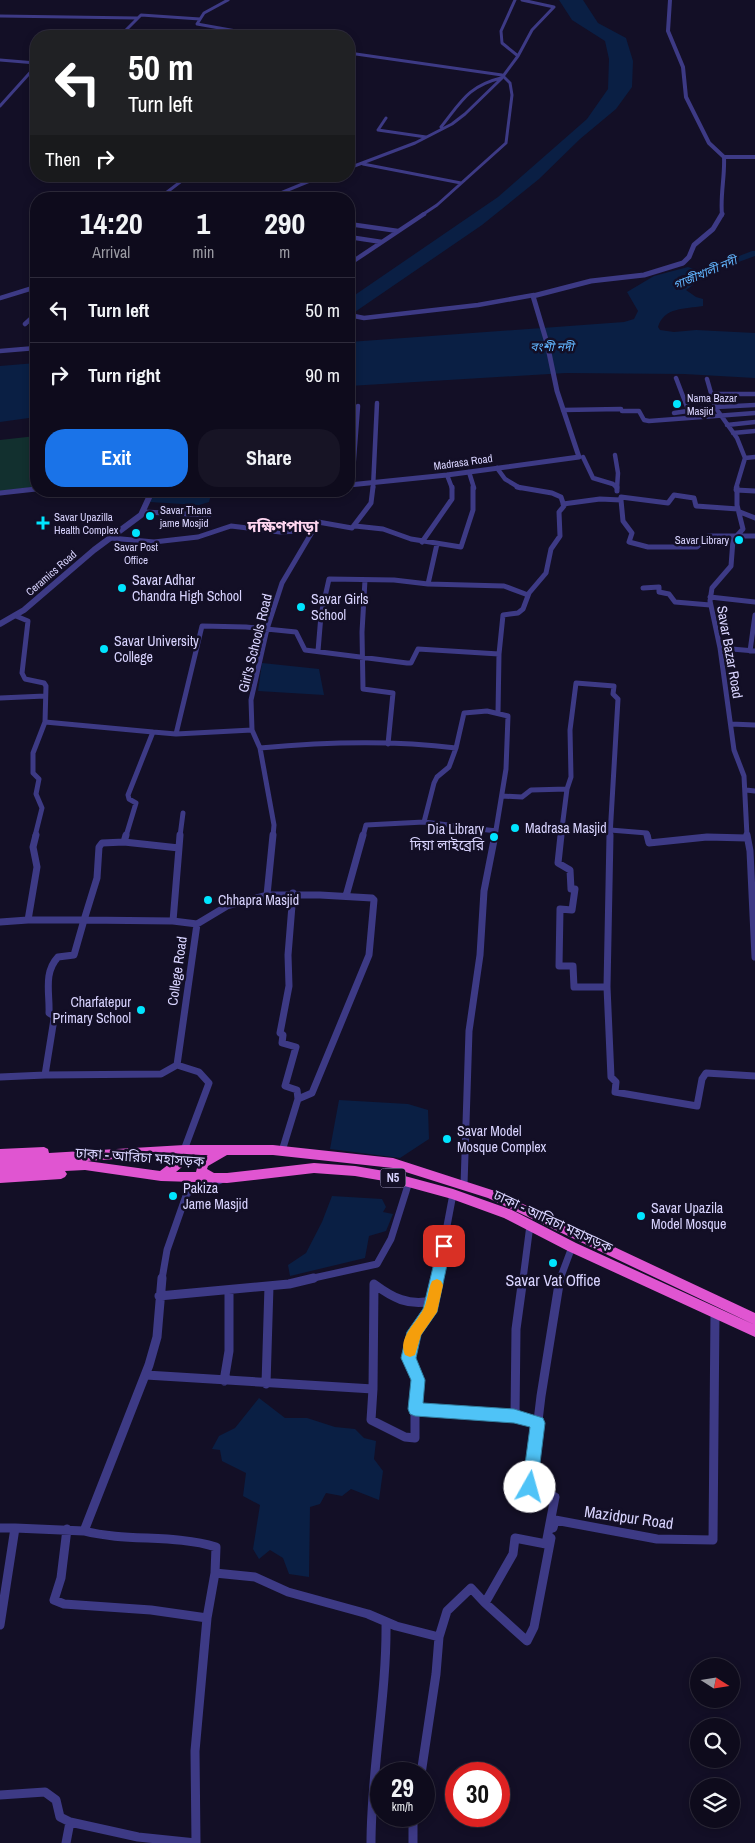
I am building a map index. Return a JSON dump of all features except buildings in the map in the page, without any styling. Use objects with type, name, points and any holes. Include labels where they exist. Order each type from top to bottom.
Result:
[{"type":"highway","points":[[0,1154],[144,1147],[178,1152],[180,1156],[178,1164],[171,1172],[161,1176]]},
{"type":"highway","name":"ঢাকা - আরিচা মহাসড়ক","points":[[0,1161],[173,1150],[230,1150],[282,1151],[393,1163],[491,1194],[755,1319]]},
{"type":"highway","points":[[222,1178],[201,1171],[202,1163],[212,1156],[230,1150]]},
{"type":"highway","name":"ঢাকা - আরিচা মহাসড়ক","points":[[0,1170],[85,1165],[161,1176],[222,1178],[314,1168],[355,1171],[409,1182],[453,1194],[508,1214],[572,1247],[755,1332]]},
{"type":"highway","points":[[0,1178],[127,1171]]},
{"type":"street","points":[[228,0],[204,13],[197,24],[230,30]]},
{"type":"street","points":[[515,0],[501,31],[502,43],[518,56]]},
{"type":"street","points":[[356,165],[426,137],[453,123],[502,76],[518,56],[532,30],[554,7],[522,0]]},
{"type":"street","points":[[355,316],[364,318],[534,297],[591,280],[644,275],[683,263],[689,257],[694,245],[713,229],[724,211],[720,197],[725,178],[724,157],[709,143],[686,97],[683,67],[668,31],[670,0]]},
{"type":"street","points":[[126,30],[137,18],[143,15],[200,19]]},
{"type":"street","points":[[0,16],[137,18]]},
{"type":"street","points":[[355,54],[502,76],[511,84],[512,94],[509,135],[506,143],[437,205],[355,260]]},
{"type":"street","points":[[0,60],[30,62]]},
{"type":"street","points":[[0,106],[30,73]]},
{"type":"street","points":[[438,130],[473,88],[502,76]]},
{"type":"street","points":[[386,118],[378,130],[426,137]]},
{"type":"street","points":[[724,157],[755,156]]},
{"type":"street","points":[[362,164],[461,183]]},
{"type":"street","points":[[167,192],[180,182]]},
{"type":"street","points":[[285,192],[309,182]]},
{"type":"street","points":[[355,225],[398,231]]},
{"type":"street","points":[[355,238],[382,242]]},
{"type":"street","points":[[0,298],[30,289]]},
{"type":"street","points":[[534,297],[547,343],[557,390],[581,457],[593,478],[613,484],[616,488],[621,499],[623,521],[632,533],[629,542],[641,546],[697,547],[708,536],[755,536]]},
{"type":"street","points":[[25,324],[30,319]]},
{"type":"street","points":[[0,351],[30,348]]},
{"type":"street","points":[[676,378],[689,412]]},
{"type":"street","points":[[707,379],[715,407],[733,433],[745,458],[755,457]]},
{"type":"street","points":[[712,394],[755,394]]},
{"type":"street","points":[[563,410],[639,411],[644,420],[649,421],[755,413],[753,405],[746,394]]},
{"type":"street","points":[[355,526],[371,503],[374,483],[377,403]]},
{"type":"street","points":[[674,413],[715,407],[753,405]]},
{"type":"street","points":[[355,440],[358,406]]},
{"type":"street","points":[[727,425],[755,422]]},
{"type":"street","points":[[733,433],[755,431]]},
{"type":"street","points":[[615,455],[618,473],[616,488]]},
{"type":"street","name":"Madrasa Road","points":[[355,485],[447,475],[581,457]]},
{"type":"street","name":"Savar Bazar Road","points":[[745,458],[736,490],[743,529],[739,536],[733,540],[733,562],[716,582],[710,597],[710,605],[720,648],[734,750],[744,776],[746,790],[747,838],[752,851],[755,957]]},
{"type":"street","points":[[498,468],[507,480],[520,490],[554,493],[561,497],[563,504],[562,511],[559,512],[560,536],[551,549],[546,573],[528,595],[523,609],[518,613],[502,615],[498,654],[498,713]]},
{"type":"street","points":[[111,538],[154,542],[198,537],[232,526],[280,532],[299,531],[318,522],[347,528],[355,526],[383,529],[422,542],[460,547],[475,512],[474,489],[469,472]]},
{"type":"street","points":[[422,542],[452,498],[452,488],[447,475]]},
{"type":"street","points":[[0,493],[30,490]]},
{"type":"street","points":[[736,490],[755,491]]},
{"type":"street","points":[[563,504],[600,499],[668,503],[674,495],[694,498],[696,506],[739,511],[755,518]]},
{"type":"street","points":[[150,497],[144,512],[209,514]]},
{"type":"street","name":"Ceramics Road","points":[[0,624],[16,616],[94,550],[144,512]]},
{"type":"street","name":"Girl's Schools Road","points":[[267,895],[274,825],[260,748],[252,730],[251,700],[267,629],[282,583],[318,522]]},
{"type":"street","points":[[428,584],[438,544]]},
{"type":"street","points":[[318,651],[321,614],[329,578],[504,586],[528,595]]},
{"type":"street","points":[[365,580],[361,657],[363,690],[393,693],[388,744]]},
{"type":"street","points":[[643,588],[660,588],[659,592],[669,594],[675,602],[710,605]]},
{"type":"street","points":[[710,597],[755,602]]},
{"type":"street","points":[[720,648],[752,651],[755,611]]},
{"type":"street","points":[[16,616],[28,621],[29,624],[22,673],[25,679],[44,683],[46,686],[45,722],[32,753],[34,773],[39,779],[36,794],[42,808],[32,847],[37,867],[28,920]]},
{"type":"street","points":[[176,734],[202,626],[296,632],[303,648],[409,664],[418,649],[498,654]]},
{"type":"street","points":[[608,987],[574,987],[574,966],[559,966],[560,909],[572,910],[575,889],[571,889],[570,870],[558,863],[567,790],[571,777],[570,730],[576,683],[614,686],[613,694],[618,699],[610,830],[608,987],[611,1077],[616,1082],[616,1092],[696,1106],[702,1079],[706,1073],[755,1076]]},
{"type":"street","points":[[0,698],[45,696]]},
{"type":"street","points":[[424,822],[437,776],[449,767],[456,748],[464,713],[498,713],[508,716],[502,796],[484,891],[480,955],[469,1031],[464,1185]]},
{"type":"street","points":[[45,722],[176,734],[252,730]]},
{"type":"street","points":[[731,724],[755,725]]},
{"type":"street","points":[[124,842],[136,803],[129,799],[128,795],[153,732]]},
{"type":"street","points":[[260,748],[423,744],[456,748]]},
{"type":"street","points":[[502,796],[522,797],[531,790],[567,790]]},
{"type":"street","points":[[746,790],[755,791]]},
{"type":"street","name":"College Road","points":[[177,1065],[197,924],[173,921],[182,813]]},
{"type":"street","points":[[346,896],[366,825],[424,822],[496,831]]},
{"type":"street","points":[[610,830],[647,833],[649,843],[707,837],[747,838]]},
{"type":"street","points":[[46,1075],[54,1016],[48,1013],[50,1003],[46,994],[53,962],[58,957],[74,955],[97,878],[102,843],[124,842],[180,848]]},
{"type":"street","points":[[282,1151],[298,1099],[297,1090],[285,1086],[296,1047],[282,1043],[283,1035],[280,1033],[288,986],[288,955],[293,893]]},
{"type":"street","points":[[197,924],[227,906],[267,895],[293,893],[372,898],[374,900],[369,955],[312,1093],[298,1099]]},
{"type":"street","points":[[0,922],[28,920],[173,921]]},
{"type":"street","points":[[0,1077],[161,1074],[177,1065],[199,1072],[209,1083],[173,1150]]},
{"type":"street","points":[[84,1531],[146,1375],[157,1337],[159,1296],[167,1250],[187,1193],[222,1178]]},
{"type":"street","points":[[159,1296],[289,1284],[377,1264],[391,1239],[409,1182]]},
{"type":"street","points":[[432,1301],[417,1305],[398,1301],[374,1284],[371,1420],[385,1428],[415,1438],[418,1380],[409,1358],[414,1332],[430,1312],[448,1232],[453,1194]]},
{"type":"street","points":[[514,1416],[515,1338],[530,1225]]},
{"type":"street","points":[[423,1762],[436,1674],[439,1637],[447,1611],[472,1588],[485,1603],[513,1554],[515,1538],[546,1544],[554,1497],[530,1487],[557,1291],[565,1261],[572,1247]]},
{"type":"street","points":[[266,1384],[269,1286]]},
{"type":"street","points":[[224,1381],[229,1350],[229,1290]]},
{"type":"street","name":"Mazidpur Road","points":[[485,1603],[527,1641],[534,1627],[555,1520],[657,1539],[713,1540],[715,1312]]},
{"type":"street","points":[[146,1375],[266,1384],[373,1389]]},
{"type":"street","points":[[415,1409],[514,1416],[538,1423]]},
{"type":"street","points":[[0,1528],[84,1531],[104,1536],[200,1542],[216,1547],[215,1574],[208,1618],[195,1751],[196,1843],[138,1837],[70,1822],[60,1817],[56,1800],[45,1792],[0,1795]]},
{"type":"street","points":[[0,1625],[15,1528]]},
{"type":"street","points":[[67,1530],[61,1578],[54,1600],[64,1606],[90,1605],[180,1613],[208,1618]]},
{"type":"street","points":[[215,1574],[254,1578],[269,1582],[288,1592],[368,1614],[386,1622],[439,1637]]},
{"type":"street","points":[[371,1843],[372,1788],[386,1683],[386,1622]]},
{"type":"street","points":[[66,1843],[70,1822]]},
{"type":"street","points":[[413,1827],[413,1843]]},
{"type":"green space","points":[[30,437],[30,488],[0,491],[0,440]]},
{"type":"water","points":[[559,0],[583,0],[598,23],[626,38],[633,61],[632,87],[616,109],[580,139],[539,179],[482,225],[355,312],[355,295],[498,197],[587,119],[608,89],[609,59],[605,41],[572,20]]},
{"type":"water","name":"বংশী নদী","points":[[688,267],[708,274],[686,290],[696,297],[703,299],[703,306],[670,312],[661,320],[658,327],[660,330],[674,332],[696,330],[755,333],[755,378],[684,374],[566,373],[355,386],[355,342],[624,322],[634,319],[638,311],[627,292],[654,276]]},
{"type":"water","points":[[30,364],[30,418],[0,422],[0,366]]},
{"type":"water","points":[[152,497],[210,497],[209,502],[199,505],[150,502]]},
{"type":"water","points":[[262,663],[319,669],[324,695],[258,691]]},
{"type":"water","points":[[339,1100],[408,1104],[428,1110],[429,1139],[400,1158],[330,1149]]},
{"type":"water","points":[[332,1196],[382,1199],[386,1207],[383,1212],[393,1214],[386,1231],[369,1236],[365,1258],[290,1276],[288,1265],[306,1253],[322,1222]]},
{"type":"water","points":[[259,1398],[285,1418],[307,1418],[335,1427],[355,1429],[364,1438],[376,1441],[374,1459],[383,1471],[379,1500],[351,1489],[342,1496],[326,1493],[320,1504],[310,1507],[309,1577],[289,1574],[283,1558],[270,1550],[259,1559],[253,1549],[260,1505],[243,1496],[246,1473],[222,1461],[220,1450],[212,1449],[219,1436],[235,1428]]},
{"type":"waterway","name":"গাজীখালী নদী","points":[[689,277],[755,253]]},
{"type":"slow traffic","points":[[410,1351],[414,1332],[430,1312],[437,1285]]},
{"type":"place","name":"Nama Bazar Masjid","points":[[677,404]]},
{"type":"place","name":"Savar Thana jame Mosjid","points":[[150,516]]},
{"type":"place","name":"Savar Upazilla Health Complex","points":[[43,523]]},
{"type":"place","name":"Savar Post Office","points":[[136,533]]},
{"type":"place","name":"Savar Library","points":[[739,540]]},
{"type":"place","name":"Savar Adhar Chandra High School","points":[[122,588]]},
{"type":"place","name":"Savar Girls School","points":[[301,607]]},
{"type":"place","name":"Savar University College","points":[[104,649]]},
{"type":"place","name":"Madrasa Masjid","points":[[515,828]]},
{"type":"place","name":"Dia Library দিয়া লাইব্রেরি","points":[[494,837]]},
{"type":"place","name":"Chhapra Masjid","points":[[208,900]]},
{"type":"place","name":"Charfatepur Primary School","points":[[141,1010]]},
{"type":"place","name":"Savar Model Mosque Complex","points":[[447,1139]]},
{"type":"place","name":"Pakiza Jame Masjid","points":[[173,1196]]},
{"type":"place","name":"Savar Upazila Model Mosque","points":[[641,1216]]},
{"type":"place","name":"Savar Vat Office","points":[[553,1263]]},
{"type":"district","name":"দক্ষিণপাড়া","points":[[283,526]]},
{"type":"route","points":[[444,1246],[439,1277],[430,1312],[414,1332],[409,1358],[418,1380],[415,1409],[480,1412],[514,1416],[538,1423],[530,1487]]}]
